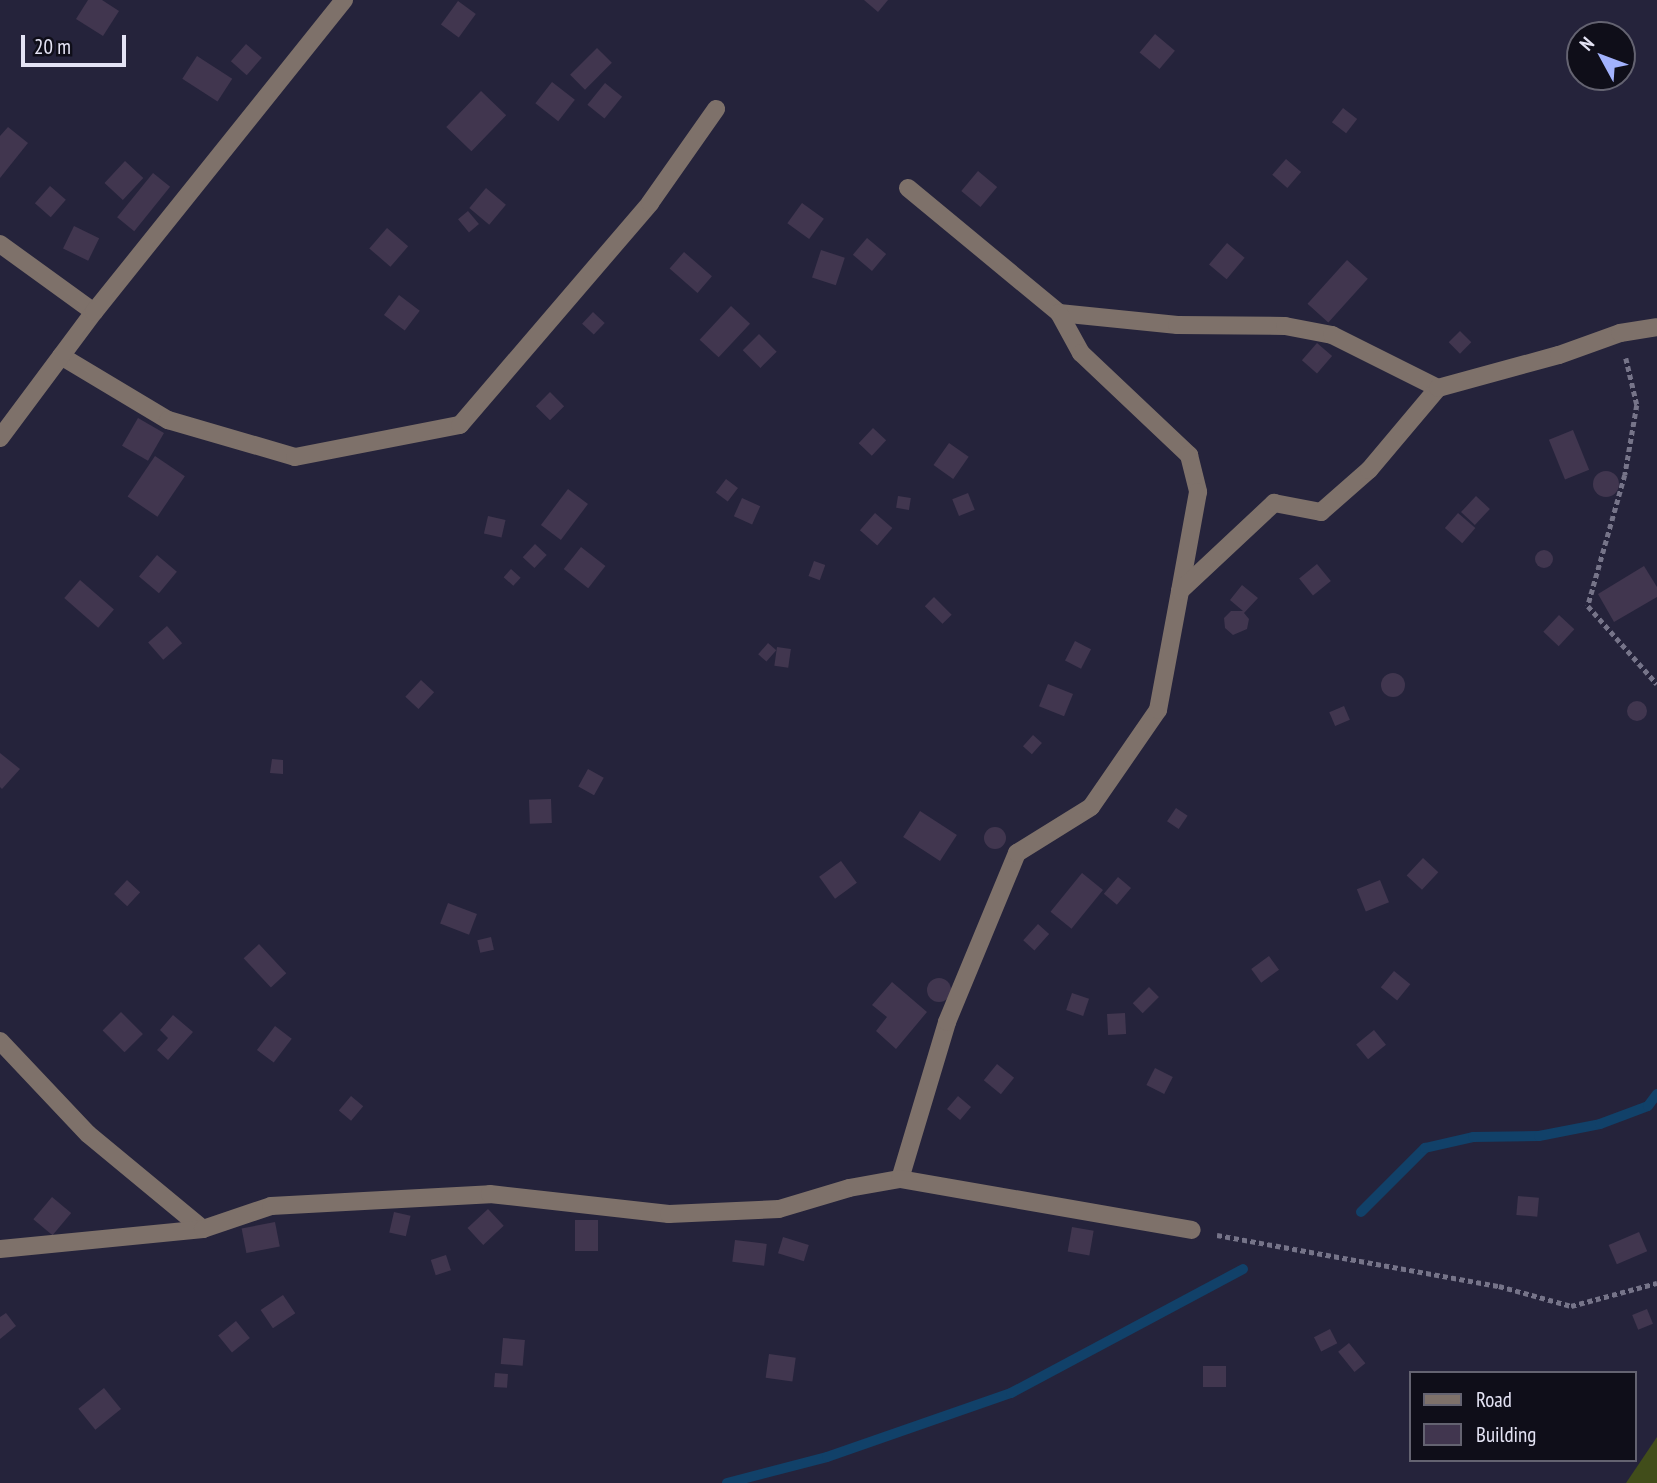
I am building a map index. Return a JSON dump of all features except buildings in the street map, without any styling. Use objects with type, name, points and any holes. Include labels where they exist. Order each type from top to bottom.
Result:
[{"type":"street","points":[[0,438],[94,312],[344,0]]},
{"type":"street","points":[[61,356],[168,420],[295,457],[460,425],[650,203],[716,109]]},
{"type":"street","points":[[900,1179],[947,1021],[1017,853],[1091,807],[1158,710],[1198,492],[1189,454],[1081,353],[1059,313],[908,188]]},
{"type":"street","points":[[0,244],[94,312]]},
{"type":"street","points":[[1059,313],[1177,325],[1285,326],[1332,335],[1438,388]]},
{"type":"street","points":[[1180,591],[1274,503],[1321,512],[1369,470],[1438,388],[1559,355],[1620,333],[1657,327]]},
{"type":"street","points":[[0,1041],[88,1134],[203,1228]]},
{"type":"street","points":[[0,1249],[203,1228],[271,1206],[490,1194],[669,1214],[779,1209],[849,1188],[900,1179],[1192,1230]]},
{"type":"path","points":[[1620,333],[1637,405],[1625,475],[1588,606],[1657,684]]},
{"type":"path","points":[[1192,1230],[1499,1286],[1571,1306],[1657,1283]]},
{"type":"green space","points":[[1657,1437],[1657,1483],[1626,1483]]},
{"type":"waterway","points":[[1361,1212],[1425,1148],[1473,1137],[1539,1136],[1600,1124],[1648,1106],[1657,1094]]},
{"type":"waterway","points":[[727,1483],[827,1457],[1011,1393],[1243,1269]]}]
